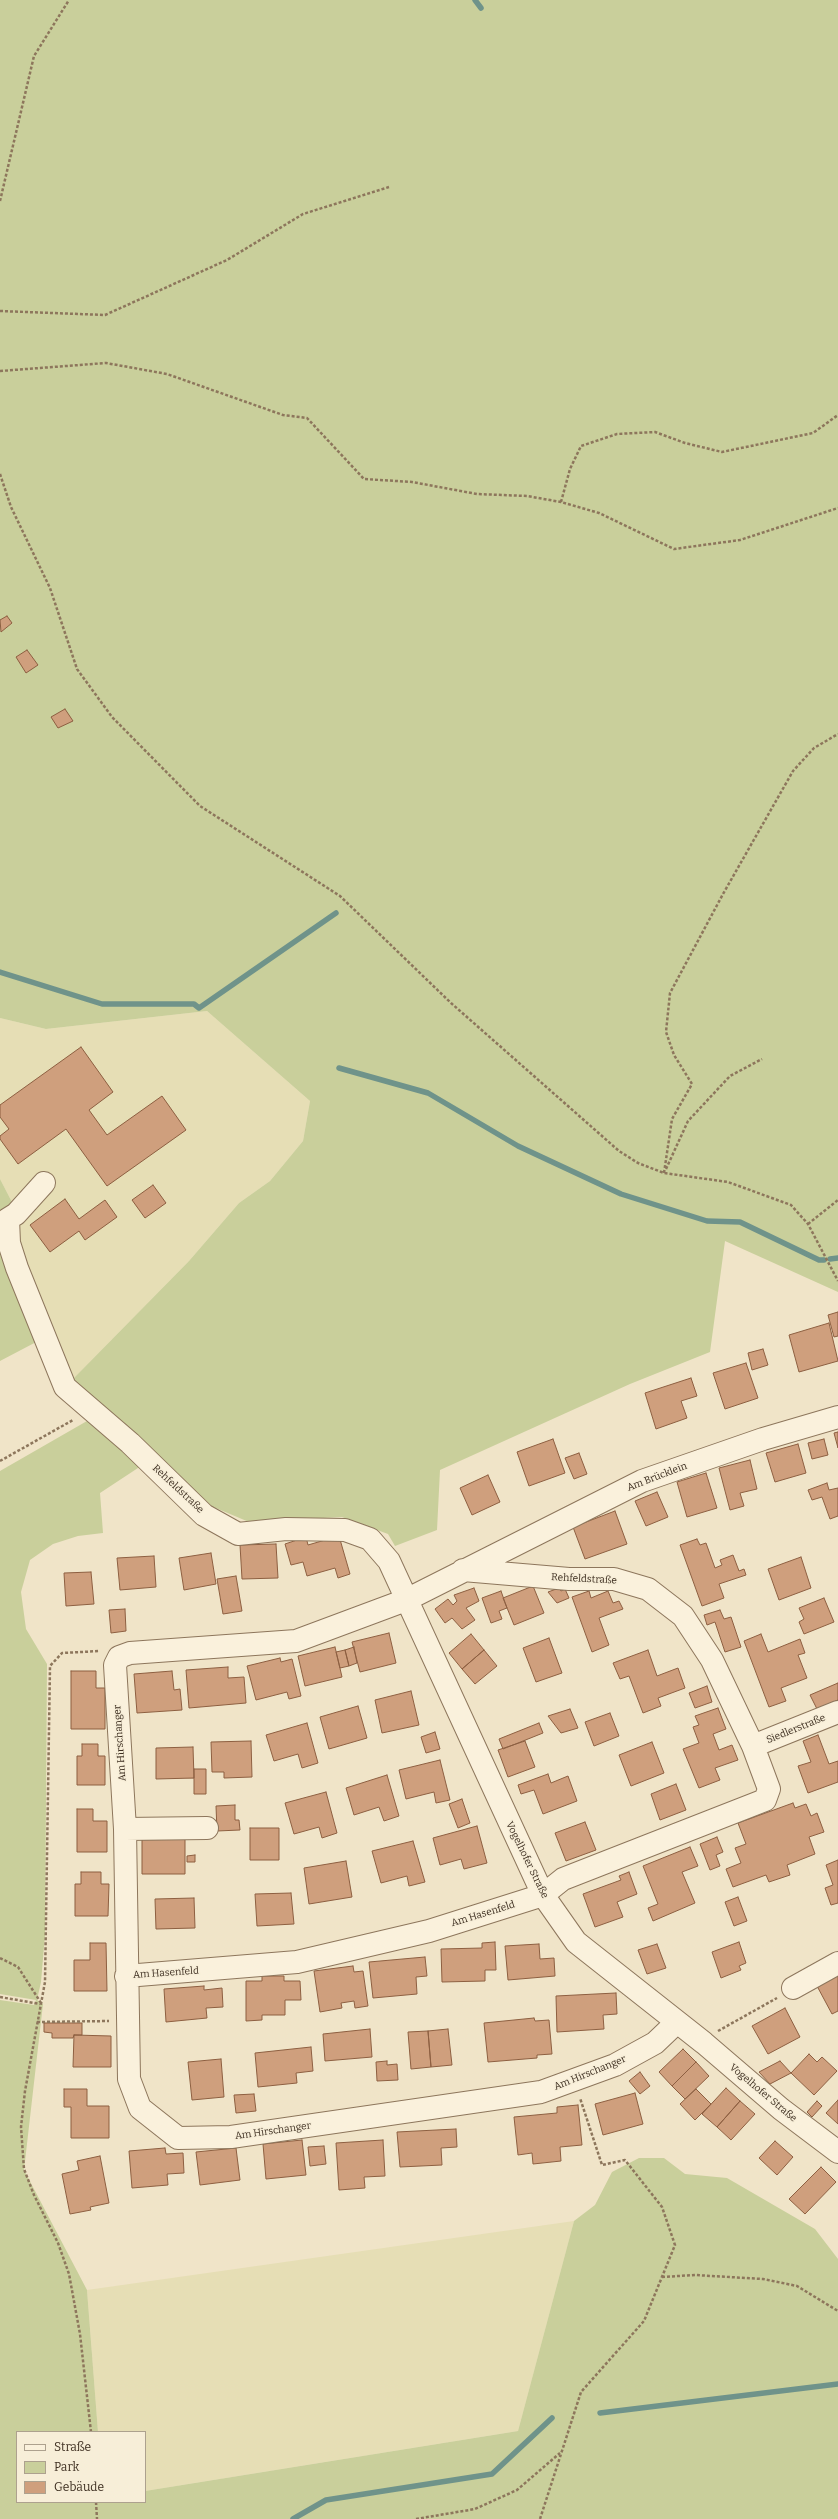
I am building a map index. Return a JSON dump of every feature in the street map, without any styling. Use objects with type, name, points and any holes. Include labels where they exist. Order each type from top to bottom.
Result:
[{"type":"street","name":"Rehfeldstraße","points":[[44,1183],[16,1214],[8,1219],[9,1243],[17,1268],[65,1387],[89,1411],[130,1444],[204,1515],[238,1534],[286,1529],[345,1530],[370,1539],[389,1561],[406,1600]]},
{"type":"street","name":"Am Brücklein","points":[[463,1570],[642,1481],[763,1439],[838,1417]]},
{"type":"street","name":"Rehfeldstraße","points":[[463,1570],[569,1579],[614,1579],[648,1589],[683,1616],[712,1660],[753,1746]]},
{"type":"street","points":[[119,1657],[130,1653],[296,1641],[406,1600],[463,1570]]},
{"type":"street","name":"Vogelhofer Straße","points":[[406,1600],[543,1895],[576,1942],[704,2043],[781,2109],[838,2152]]},
{"type":"street","name":"Am Hirschanger","points":[[119,1657],[115,1665],[126,1829],[126,1976],[129,2080],[140,2108],[178,2138],[231,2137],[541,2092],[615,2065],[655,2043],[676,2022]]},
{"type":"street","name":"Siedlerstraße","points":[[753,1746],[838,1712]]},
{"type":"street","name":"Am Hasenfeld","points":[[126,1976],[297,1962],[429,1931],[543,1895],[563,1878],[765,1800],[769,1789],[753,1746]]},
{"type":"street","points":[[126,1829],[207,1828]]},
{"type":"street","points":[[793,1988],[838,1963]]},
{"type":"path","points":[[0,201],[34,56],[69,0]]},
{"type":"path","points":[[0,311],[105,315],[227,260],[303,214],[389,187]]},
{"type":"path","points":[[0,371],[106,363],[168,374],[283,415],[307,418],[364,479],[412,482],[477,494],[527,496],[561,502],[600,513],[674,549],[740,540],[838,508]]},
{"type":"path","points":[[561,502],[570,468],[581,446],[617,434],[655,432],[685,443],[722,452],[813,433],[838,415]]},
{"type":"path","points":[[0,474],[11,507],[50,588],[77,669],[112,717],[200,806],[340,896],[451,1003],[608,1142],[638,1163],[664,1173],[735,1185],[792,1206],[808,1224],[838,1281]]},
{"type":"path","points":[[664,1173],[672,1119],[692,1084],[674,1055],[666,1032],[670,993],[723,894],[793,771],[814,748],[838,734]]},
{"type":"path","points":[[664,1173],[688,1121],[730,1076],[762,1059]]},
{"type":"path","points":[[808,1224],[838,1200]]},
{"type":"path","points":[[0,1461],[89,1411]]},
{"type":"path","points":[[91,2431],[80,2334],[69,2274],[58,2243],[34,2196],[24,2169],[21,2127],[37,2022],[46,1982],[50,1666],[62,1653],[106,1650],[119,1657]]},
{"type":"path","points":[[0,1958],[18,1966],[41,2004]]},
{"type":"path","points":[[704,2043],[720,2029],[793,1988]]},
{"type":"path","points":[[0,1997],[41,2004]]},
{"type":"path","points":[[37,2022],[127,2021]]},
{"type":"path","points":[[540,2519],[581,2392],[644,2321],[675,2246],[662,2207],[625,2160],[602,2165],[575,2080]]},
{"type":"path","points":[[662,2277],[695,2275],[763,2279],[797,2286],[838,2311]]},
{"type":"path","points":[[416,2519],[475,2509],[517,2490],[561,2452]]},
{"type":"path","points":[[96,2503],[97,2519]]},
{"type":"shaded area","points":[[207,1011],[310,1101],[303,1141],[270,1181],[239,1203],[189,1261],[71,1381],[20,1260],[14,1206],[0,1179],[0,1018],[46,1029]]},
{"type":"shaded area","points":[[574,2221],[518,2431],[146,2491],[146,2431],[98,2431],[87,2290]]},
{"type":"green space","points":[[0,0],[838,0],[838,1292],[725,1241],[710,1352],[630,1384],[440,1470],[437,1530],[395,1546],[388,1534],[342,1517],[249,1522],[211,1506],[71,1381],[189,1261],[239,1203],[270,1181],[303,1141],[310,1101],[207,1011],[46,1029],[0,1018]]},
{"type":"green space","points":[[0,1179],[14,1206],[5,1239],[40,1340],[0,1361]]},
{"type":"green space","points":[[87,1421],[141,1466],[100,1493],[103,1533],[78,1536],[53,1544],[30,1560],[21,1592],[26,1629],[47,1664],[45,1935],[41,1982],[37,2000],[43,2004],[24,2170],[87,2290],[98,2431],[16,2431],[16,2503],[146,2503],[146,2491],[518,2431],[574,2221],[595,2205],[612,2172],[639,2158],[664,2158],[685,2174],[727,2178],[815,2229],[838,2259],[838,2519],[0,2519],[0,2000],[34,2005],[36,2000],[0,1994],[0,1471]]},
{"type":"building","points":[[7,616],[12,623],[1,632],[0,620]]},
{"type":"building","points":[[27,650],[38,665],[26,673],[16,657]]},
{"type":"building","points":[[65,709],[73,721],[58,728],[51,717]]},
{"type":"building","points":[[81,1047],[113,1092],[89,1110],[107,1135],[162,1096],[186,1130],[107,1186],[66,1129],[18,1164],[0,1139],[0,1136],[9,1129],[0,1117],[0,1105]]},
{"type":"building","points":[[153,1185],[166,1203],[145,1218],[132,1200]]},
{"type":"building","points":[[65,1199],[79,1219],[105,1200],[117,1217],[85,1240],[79,1231],[50,1252],[30,1225]]},
{"type":"building","points":[[838,1312],[838,1336],[834,1337],[828,1315]]},
{"type":"building","points":[[829,1323],[838,1361],[799,1372],[789,1335]]},
{"type":"building","points":[[763,1349],[768,1365],[752,1370],[748,1353]]},
{"type":"building","points":[[746,1363],[758,1398],[725,1409],[713,1373]]},
{"type":"building","points":[[691,1378],[697,1396],[681,1401],[687,1418],[656,1429],[645,1393]]},
{"type":"building","points":[[838,1432],[838,1448],[834,1433]]},
{"type":"building","points":[[553,1439],[565,1473],[529,1486],[517,1452]]},
{"type":"building","points":[[824,1439],[828,1455],[812,1459],[808,1443]]},
{"type":"building","points":[[798,1444],[806,1473],[775,1482],[766,1453]]},
{"type":"building","points":[[579,1453],[587,1474],[574,1479],[565,1458]]},
{"type":"building","points":[[750,1460],[757,1489],[740,1493],[744,1506],[730,1510],[719,1468]]},
{"type":"building","points":[[706,1473],[717,1508],[687,1517],[677,1482]]},
{"type":"building","points":[[488,1475],[500,1502],[472,1515],[460,1488]]},
{"type":"building","points":[[827,1483],[829,1490],[838,1488],[838,1516],[830,1519],[822,1497],[812,1500],[808,1490]]},
{"type":"building","points":[[657,1492],[668,1517],[646,1526],[635,1501]]},
{"type":"building","points":[[615,1511],[627,1544],[585,1559],[573,1527]]},
{"type":"building","points":[[339,1536],[350,1574],[338,1578],[335,1568],[307,1576],[303,1562],[291,1565],[285,1544],[306,1537],[308,1545]]},
{"type":"building","points":[[697,1539],[700,1545],[706,1543],[715,1568],[722,1565],[720,1560],[733,1555],[739,1571],[744,1569],[746,1575],[719,1584],[724,1598],[702,1606],[680,1545]]},
{"type":"building","points":[[276,1544],[278,1578],[242,1579],[240,1545]]},
{"type":"building","points":[[211,1553],[216,1584],[184,1590],[179,1558]]},
{"type":"building","points":[[154,1556],[156,1587],[120,1590],[117,1558]]},
{"type":"building","points":[[801,1557],[811,1588],[779,1600],[768,1569]]},
{"type":"building","points":[[91,1572],[94,1604],[66,1606],[64,1573]]},
{"type":"building","points":[[236,1576],[242,1611],[223,1614],[217,1579]]},
{"type":"building","points":[[533,1586],[544,1613],[514,1625],[503,1598]]},
{"type":"building","points":[[474,1588],[479,1601],[466,1608],[475,1620],[462,1629],[452,1618],[445,1623],[435,1609],[448,1599],[453,1605],[457,1601],[454,1595]]},
{"type":"building","points":[[559,1588],[561,1591],[565,1589],[569,1598],[557,1603],[548,1592]]},
{"type":"building","points":[[501,1591],[507,1608],[499,1611],[502,1619],[491,1623],[482,1598]]},
{"type":"building","points":[[589,1591],[591,1598],[608,1591],[613,1603],[619,1601],[623,1609],[599,1618],[609,1645],[592,1652],[572,1597]]},
{"type":"building","points":[[824,1598],[834,1622],[804,1634],[799,1622],[804,1619],[799,1608]]},
{"type":"building","points":[[125,1609],[126,1631],[111,1633],[109,1610]]},
{"type":"building","points":[[720,1610],[724,1619],[731,1617],[741,1647],[725,1652],[715,1622],[707,1625],[704,1615]]},
{"type":"building","points":[[389,1633],[396,1663],[360,1672],[352,1642]]},
{"type":"building","points":[[471,1634],[484,1650],[462,1669],[449,1653]]},
{"type":"building","points":[[761,1634],[768,1652],[800,1639],[805,1653],[798,1655],[807,1678],[781,1688],[786,1701],[769,1707],[744,1641]]},
{"type":"building","points":[[549,1638],[562,1673],[536,1682],[523,1648]]},
{"type":"building","points":[[335,1647],[342,1677],[305,1686],[298,1656]]},
{"type":"building","points":[[354,1647],[357,1663],[349,1666],[345,1650]]},
{"type":"building","points":[[345,1650],[349,1666],[340,1668],[336,1652]]},
{"type":"building","points":[[484,1650],[497,1666],[475,1684],[462,1669]]},
{"type":"building","points":[[648,1650],[657,1676],[678,1668],[685,1688],[658,1698],[661,1706],[643,1713],[629,1676],[620,1679],[613,1663]]},
{"type":"building","points":[[280,1658],[281,1662],[292,1659],[301,1696],[289,1699],[287,1692],[256,1700],[247,1666]]},
{"type":"building","points":[[228,1667],[228,1678],[244,1677],[246,1703],[189,1708],[186,1670]]},
{"type":"building","points":[[71,1671],[96,1671],[96,1688],[105,1688],[105,1729],[71,1729]]},
{"type":"building","points":[[172,1671],[174,1690],[180,1689],[182,1710],[137,1713],[134,1674]]},
{"type":"building","points":[[838,1683],[838,1700],[817,1709],[810,1695]]},
{"type":"building","points":[[707,1686],[712,1702],[695,1708],[689,1693]]},
{"type":"building","points":[[411,1691],[419,1725],[382,1733],[375,1700]]},
{"type":"building","points":[[358,1706],[367,1738],[329,1749],[320,1717]]},
{"type":"building","points":[[718,1708],[726,1729],[713,1734],[719,1750],[732,1745],[738,1760],[715,1768],[720,1780],[699,1788],[683,1749],[699,1743],[693,1727],[699,1725],[695,1716]]},
{"type":"building","points":[[570,1709],[578,1728],[561,1733],[548,1716]]},
{"type":"building","points":[[610,1713],[619,1736],[594,1746],[585,1722]]},
{"type":"building","points":[[307,1723],[318,1763],[302,1768],[298,1754],[274,1761],[266,1735]]},
{"type":"building","points":[[539,1723],[543,1733],[503,1749],[499,1739]]},
{"type":"building","points":[[435,1732],[440,1749],[426,1753],[421,1737]]},
{"type":"building","points":[[818,1735],[829,1764],[838,1761],[838,1782],[808,1793],[798,1766],[811,1762],[803,1741]]},
{"type":"building","points":[[251,1741],[252,1777],[224,1778],[224,1772],[212,1772],[211,1742]]},
{"type":"building","points":[[525,1741],[535,1767],[508,1777],[498,1750]]},
{"type":"building","points":[[652,1742],[664,1773],[631,1786],[619,1755]]},
{"type":"building","points":[[82,1744],[98,1744],[98,1756],[105,1756],[105,1785],[77,1785],[77,1756],[82,1756]]},
{"type":"building","points":[[193,1747],[194,1778],[156,1779],[156,1748]]},
{"type":"building","points":[[440,1760],[450,1800],[436,1803],[434,1792],[406,1799],[399,1770]]},
{"type":"building","points":[[194,1769],[206,1769],[206,1794],[194,1794]]},
{"type":"building","points":[[548,1774],[551,1783],[568,1776],[577,1801],[543,1814],[534,1790],[521,1794],[518,1785]]},
{"type":"building","points":[[387,1775],[399,1816],[384,1821],[379,1807],[354,1815],[346,1788]]},
{"type":"building","points":[[676,1784],[686,1810],[660,1820],[651,1794]]},
{"type":"building","points":[[326,1792],[337,1833],[322,1838],[319,1827],[294,1834],[285,1803]]},
{"type":"building","points":[[462,1799],[470,1823],[458,1828],[449,1804]]},
{"type":"building","points":[[793,1803],[795,1808],[806,1804],[811,1816],[817,1813],[824,1832],[809,1837],[815,1854],[787,1865],[790,1875],[769,1882],[766,1875],[733,1887],[726,1869],[741,1863],[735,1848],[746,1844],[738,1823]]},
{"type":"building","points":[[235,1805],[235,1820],[239,1820],[240,1830],[217,1831],[216,1806]]},
{"type":"building","points":[[77,1809],[93,1809],[93,1821],[107,1821],[107,1852],[77,1852]]},
{"type":"building","points":[[585,1822],[596,1850],[566,1861],[555,1833]]},
{"type":"building","points":[[477,1826],[487,1863],[464,1869],[461,1859],[440,1865],[433,1838]]},
{"type":"building","points":[[250,1828],[279,1828],[279,1860],[250,1860]]},
{"type":"building","points":[[142,1836],[185,1836],[185,1874],[142,1874]]},
{"type":"building","points":[[717,1837],[723,1852],[716,1855],[720,1866],[710,1870],[700,1844]]},
{"type":"building","points":[[413,1841],[425,1882],[409,1886],[407,1876],[381,1883],[372,1851]]},
{"type":"building","points":[[690,1847],[698,1866],[682,1872],[695,1903],[653,1921],[648,1908],[658,1904],[643,1866]]},
{"type":"building","points":[[195,1855],[195,1862],[187,1862],[187,1856]]},
{"type":"building","points":[[838,1860],[838,1903],[831,1905],[825,1888],[833,1885],[826,1865]]},
{"type":"building","points":[[346,1861],[352,1897],[309,1904],[304,1868]]},
{"type":"building","points":[[81,1872],[101,1872],[101,1884],[109,1884],[108,1916],[75,1916],[75,1884],[81,1884]]},
{"type":"building","points":[[629,1872],[637,1894],[617,1902],[623,1917],[595,1927],[583,1894],[621,1880],[619,1876]]},
{"type":"building","points":[[291,1893],[294,1924],[257,1926],[255,1894]]},
{"type":"building","points":[[738,1897],[747,1921],[734,1926],[725,1902]]},
{"type":"building","points":[[194,1898],[195,1928],[156,1929],[155,1899]]},
{"type":"building","points":[[495,1942],[496,1970],[485,1970],[485,1981],[442,1982],[441,1949],[482,1948],[482,1943]]},
{"type":"building","points":[[739,1942],[746,1963],[739,1966],[741,1970],[721,1978],[712,1952]]},
{"type":"building","points":[[90,1943],[106,1943],[107,1991],[74,1991],[74,1960],[90,1960]]},
{"type":"building","points":[[539,1944],[540,1959],[554,1958],[555,1976],[508,1980],[505,1946]]},
{"type":"building","points":[[657,1944],[666,1968],[647,1974],[638,1950]]},
{"type":"building","points":[[425,1957],[427,1976],[416,1977],[417,1994],[373,1998],[369,1962]]},
{"type":"building","points":[[353,1966],[354,1972],[363,1971],[368,2006],[355,2008],[354,2001],[341,2003],[342,2008],[320,2012],[314,1971]]},
{"type":"building","points":[[838,1975],[838,2011],[832,2014],[817,1986]]},
{"type":"building","points":[[262,1976],[284,1976],[284,1981],[300,1981],[301,2000],[285,2000],[285,2015],[262,2015],[262,2020],[246,2021],[246,1981],[262,1981]]},
{"type":"building","points":[[204,1986],[204,1990],[222,1988],[223,2007],[206,2008],[207,2018],[166,2022],[164,1989]]},
{"type":"building","points":[[616,1993],[617,2014],[603,2015],[604,2029],[557,2032],[556,1996]]},
{"type":"building","points":[[785,2008],[800,2037],[768,2054],[752,2026]]},
{"type":"building","points":[[534,2018],[535,2021],[549,2020],[552,2054],[537,2055],[537,2058],[488,2062],[484,2023]]},
{"type":"building","points":[[44,2023],[82,2023],[82,2035],[74,2035],[73,2038],[52,2038],[52,2033],[44,2032]]},
{"type":"building","points":[[370,2029],[372,2057],[325,2061],[323,2034]]},
{"type":"building","points":[[448,2029],[452,2065],[431,2067],[428,2031]]},
{"type":"building","points":[[428,2031],[431,2067],[411,2069],[408,2032]]},
{"type":"building","points":[[74,2035],[111,2036],[111,2067],[73,2067]]},
{"type":"building","points":[[311,2047],[313,2071],[296,2073],[297,2083],[258,2087],[255,2053]]},
{"type":"building","points":[[683,2049],[696,2062],[672,2086],[659,2072]]},
{"type":"building","points":[[809,2054],[817,2062],[822,2057],[837,2071],[814,2095],[791,2073]]},
{"type":"building","points":[[221,2059],[224,2097],[192,2100],[188,2062]]},
{"type":"building","points":[[387,2061],[387,2065],[397,2064],[398,2080],[377,2081],[376,2062]]},
{"type":"building","points":[[780,2061],[791,2073],[770,2084],[759,2072]]},
{"type":"building","points":[[696,2062],[709,2076],[685,2099],[672,2086]]},
{"type":"building","points":[[640,2072],[650,2086],[640,2094],[629,2081]]},
{"type":"building","points":[[726,2088],[740,2101],[717,2127],[702,2114]]},
{"type":"building","points":[[64,2089],[87,2089],[87,2106],[109,2106],[109,2138],[71,2138],[71,2107],[64,2107]]},
{"type":"building","points":[[696,2089],[711,2104],[695,2120],[680,2104]]},
{"type":"building","points":[[635,2093],[643,2124],[603,2135],[595,2104]]},
{"type":"building","points":[[254,2094],[256,2111],[236,2113],[234,2095]]},
{"type":"building","points":[[838,2100],[838,2124],[826,2113]]},
{"type":"building","points":[[740,2101],[755,2114],[731,2140],[717,2127]]},
{"type":"building","points":[[817,2101],[822,2106],[812,2117],[807,2112]]},
{"type":"building","points":[[578,2105],[582,2145],[560,2147],[561,2161],[533,2164],[532,2153],[518,2155],[514,2117],[557,2113],[557,2107]]},
{"type":"building","points":[[456,2129],[457,2147],[441,2148],[442,2165],[400,2167],[397,2132]]},
{"type":"building","points":[[302,2140],[306,2175],[266,2179],[263,2144]]},
{"type":"building","points":[[383,2140],[385,2176],[364,2177],[365,2188],[339,2190],[336,2143]]},
{"type":"building","points":[[775,2141],[793,2157],[777,2175],[759,2158]]},
{"type":"building","points":[[324,2146],[326,2164],[310,2166],[308,2147]]},
{"type":"building","points":[[165,2148],[166,2154],[183,2153],[184,2173],[167,2174],[168,2185],[132,2188],[129,2151]]},
{"type":"building","points":[[236,2148],[240,2180],[200,2185],[196,2152]]},
{"type":"building","points":[[100,2156],[109,2203],[90,2207],[91,2210],[70,2214],[62,2174],[79,2170],[77,2161]]},
{"type":"building","points":[[821,2167],[836,2182],[805,2214],[789,2199]]},
{"type":"waterway","points":[[475,0],[481,8]]},
{"type":"waterway","points":[[0,972],[102,1004],[194,1004],[199,1008],[336,913]]},
{"type":"waterway","points":[[339,1068],[428,1093],[518,1146],[621,1194],[707,1221],[740,1222],[819,1260],[824,1260]]},
{"type":"waterway","points":[[830,1259],[838,1258]]},
{"type":"waterway","points":[[600,2413],[838,2384]]},
{"type":"waterway","points":[[293,2519],[326,2500],[492,2474],[552,2418]]}]
